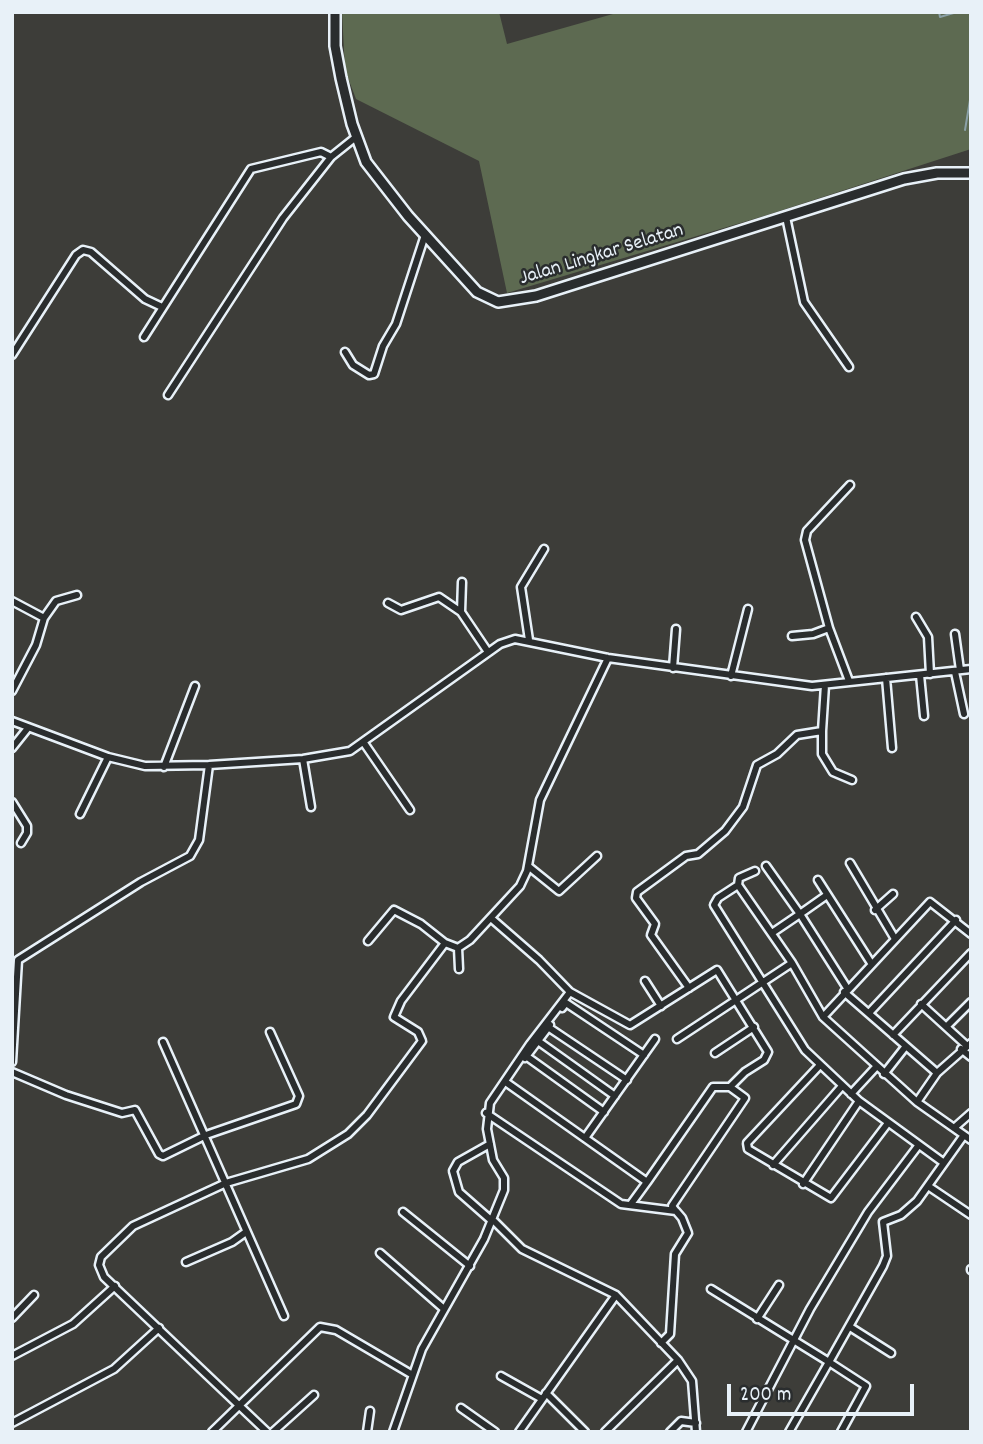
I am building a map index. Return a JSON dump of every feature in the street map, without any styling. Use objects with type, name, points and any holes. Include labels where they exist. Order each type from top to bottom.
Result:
[{"type":"highway","name":"Jalan Lingkar Selatan","points":[[335,12],[337,57],[356,137],[366,162],[425,235],[477,292],[498,302],[515,302],[904,180],[937,173],[971,173]]},
{"type":"street","points":[[168,395],[245,273],[331,157],[356,137]]},
{"type":"street","points":[[144,337],[251,169],[321,152],[331,157]]},
{"type":"street","points":[[786,217],[804,302],[849,367]]},
{"type":"street","points":[[345,352],[353,365],[369,375],[374,374],[383,346],[396,324],[425,235]]},
{"type":"street","points":[[12,355],[76,255],[83,250],[91,252],[145,299],[162,307]]},
{"type":"street","points":[[849,681],[829,628],[805,535],[850,485]]},
{"type":"street","points":[[529,640],[521,587],[544,549]]},
{"type":"street","points":[[460,612],[462,582]]},
{"type":"street","points":[[12,691],[36,645],[44,618],[56,601],[77,594]]},
{"type":"street","points":[[388,604],[401,610],[439,597],[460,612],[488,652]]},
{"type":"street","points":[[12,601],[44,618]]},
{"type":"street","points":[[731,676],[748,609]]},
{"type":"street","points":[[916,617],[928,637],[930,674]]},
{"type":"street","points":[[673,668],[676,628]]},
{"type":"street","points":[[792,636],[813,635],[829,628]]},
{"type":"street","points":[[955,634],[964,715]]},
{"type":"street","points":[[12,721],[108,757],[145,766],[209,765],[303,759],[343,753],[364,743],[507,641],[529,640],[608,658],[673,668],[825,685],[971,669]]},
{"type":"street","points":[[458,948],[492,919],[520,886],[528,866],[540,800],[608,658]]},
{"type":"street","points":[[920,675],[924,716]]},
{"type":"street","points":[[886,678],[892,748]]},
{"type":"street","points":[[825,685],[822,754],[833,772],[852,780]]},
{"type":"street","points":[[164,767],[195,686]]},
{"type":"street","points":[[12,748],[28,728]]},
{"type":"street","points":[[689,988],[651,935],[655,924],[636,898],[637,892],[687,856],[698,854],[725,831],[743,807],[757,765],[777,754],[797,735],[822,731]]},
{"type":"street","points":[[364,743],[410,810]]},
{"type":"street","points":[[80,814],[108,757]]},
{"type":"street","points":[[303,759],[311,807]]},
{"type":"street","points":[[12,1062],[18,960],[141,882],[190,856],[199,840],[209,765]]},
{"type":"street","points":[[12,802],[27,826],[27,833],[21,843]]},
{"type":"street","points":[[528,866],[559,891],[597,856]]},
{"type":"street","points":[[850,863],[875,911],[895,939]]},
{"type":"street","points":[[766,866],[800,914],[845,990],[937,1073]]},
{"type":"street","points":[[755,871],[739,878],[738,884],[714,905],[805,1050],[859,1101],[944,1163]]},
{"type":"street","points":[[818,880],[871,963]]},
{"type":"street","points":[[738,884],[792,963],[822,1017],[917,1102],[967,1137],[909,1208],[883,1222]]},
{"type":"street","points":[[875,911],[893,894]]},
{"type":"street","points":[[772,933],[827,895]]},
{"type":"street","points":[[822,1017],[930,902],[971,934]]},
{"type":"street","points":[[368,941],[394,910],[421,924],[445,943],[458,948]]},
{"type":"street","points":[[492,919],[539,960],[570,992],[630,1025],[717,970],[768,1052],[764,1060],[745,1072],[730,1087]]},
{"type":"street","points":[[869,1013],[956,920]]},
{"type":"street","points":[[267,1432],[104,1277],[99,1265],[101,1257],[122,1233],[226,1183],[308,1159],[348,1134],[367,1115],[422,1041],[418,1032],[398,1021],[395,1012],[445,943]]},
{"type":"street","points":[[458,948],[459,969]]},
{"type":"street","points":[[893,1035],[971,953]]},
{"type":"street","points":[[677,1039],[792,963]]},
{"type":"street","points":[[645,981],[661,1006]]},
{"type":"street","points":[[393,1432],[411,1374],[493,1220],[505,1184],[493,1160],[486,1113],[570,992]]},
{"type":"street","points":[[947,1027],[971,1002]]},
{"type":"street","points":[[505,1082],[566,1003],[644,1055]]},
{"type":"street","points":[[921,1004],[966,1046],[971,1057]]},
{"type":"street","points":[[548,1027],[627,1080]]},
{"type":"street","points":[[715,1053],[754,1027]]},
{"type":"street","points":[[12,1072],[66,1095],[122,1112],[135,1110],[161,1156],[206,1135],[298,1101],[299,1096],[271,1032]]},
{"type":"street","points":[[585,1138],[655,1039]]},
{"type":"street","points":[[538,1041],[615,1096]]},
{"type":"street","points":[[163,1042],[284,1317]]},
{"type":"street","points":[[884,1074],[906,1046]]},
{"type":"street","points":[[917,1102],[937,1073],[966,1046]]},
{"type":"street","points":[[526,1056],[604,1112]]},
{"type":"street","points":[[820,1065],[747,1143],[748,1149],[803,1184],[831,1198],[888,1123]]},
{"type":"street","points":[[852,1094],[876,1067]]},
{"type":"street","points":[[505,1082],[647,1182]]},
{"type":"street","points":[[773,1165],[842,1086]]},
{"type":"street","points":[[631,1204],[713,1087],[730,1087],[745,1098],[672,1206],[682,1218],[688,1233],[675,1254],[670,1334],[661,1343]]},
{"type":"street","points":[[803,1184],[859,1101]]},
{"type":"street","points":[[486,1113],[599,1192],[621,1204],[676,1211]]},
{"type":"street","points":[[954,1128],[971,1113]]},
{"type":"street","points":[[490,1144],[458,1162],[453,1171],[459,1192],[522,1249],[616,1295],[678,1360],[695,1393],[696,1432]]},
{"type":"street","points":[[746,1432],[810,1309],[868,1212],[918,1146]]},
{"type":"street","points":[[928,1186],[971,1215]]},
{"type":"street","points":[[403,1212],[470,1266]]},
{"type":"street","points":[[789,1432],[850,1327],[887,1256],[883,1222],[868,1212]]},
{"type":"street","points":[[186,1262],[243,1237],[246,1232]]},
{"type":"street","points":[[380,1253],[444,1309]]},
{"type":"street","points":[[757,1319],[779,1285]]},
{"type":"street","points":[[12,1356],[73,1324],[115,1286]]},
{"type":"street","points":[[711,1289],[866,1386],[841,1432]]},
{"type":"street","points":[[12,1318],[34,1295]]},
{"type":"street","points":[[519,1432],[616,1295]]},
{"type":"street","points":[[212,1432],[320,1327],[336,1330],[411,1374]]},
{"type":"street","points":[[850,1327],[891,1353]]},
{"type":"street","points":[[12,1423],[114,1369],[159,1328]]},
{"type":"street","points":[[605,1432],[678,1360]]},
{"type":"street","points":[[501,1376],[544,1396],[585,1432]]},
{"type":"street","points":[[273,1432],[314,1395]]},
{"type":"street","points":[[461,1408],[495,1432]]},
{"type":"street","points":[[367,1432],[370,1411]]},
{"type":"street","points":[[670,1432],[681,1421],[696,1423]]},
{"type":"green space","points":[[342,12],[499,12],[507,44],[620,12],[971,12],[971,149],[767,215],[507,293],[479,161],[356,99],[345,70]]},
{"type":"waterway","points":[[939,12],[940,17],[957,12]]},
{"type":"waterway","points":[[965,130],[971,94]]}]
